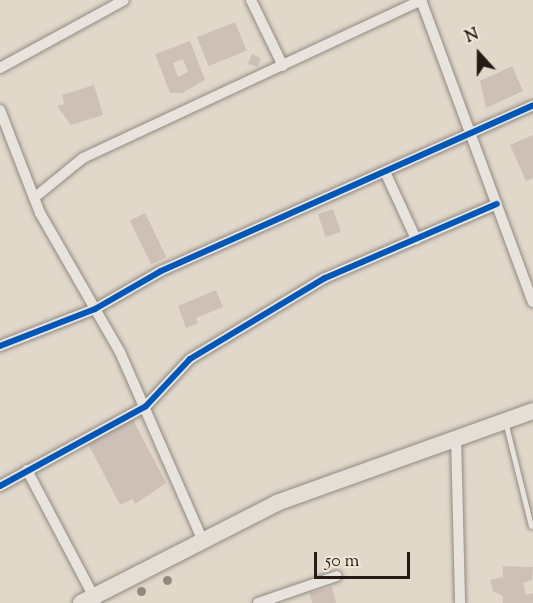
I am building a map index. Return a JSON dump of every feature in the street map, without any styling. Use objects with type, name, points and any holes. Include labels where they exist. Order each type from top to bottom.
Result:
[{"type":"main road","points":[[91,601],[202,539],[279,502],[456,436],[533,411]]},
{"type":"street","points":[[0,68],[124,0]]},
{"type":"street","points":[[251,0],[284,66]]},
{"type":"street","points":[[34,198],[83,158],[422,0],[469,136],[533,302]]},
{"type":"street","points":[[0,346],[95,309],[161,271],[386,174],[533,105]]},
{"type":"street","points":[[0,110],[34,198],[146,406],[202,539]]},
{"type":"street","points":[[386,174],[416,239]]},
{"type":"street","points":[[0,486],[146,406],[172,373],[217,342],[325,278],[497,204]]},
{"type":"street","points":[[456,436],[460,603]]},
{"type":"street","points":[[27,470],[91,601]]},
{"type":"street","points":[[258,603],[337,576]]},
{"type":"lane","points":[[505,420],[531,526]]},
{"type":"building","points":[[235,22],[247,51],[209,66],[197,37]]},
{"type":"building","points":[[190,41],[205,80],[182,93],[170,93],[155,54]],"holes":[[[183,59],[188,72],[178,77],[173,63]]]},
{"type":"building","points":[[252,54],[261,58],[258,67],[248,64]]},
{"type":"building","points":[[512,66],[523,91],[486,108],[480,81]]},
{"type":"building","points":[[94,85],[103,115],[71,125],[57,106],[64,104],[62,95]]},
{"type":"building","points":[[533,135],[533,178],[526,181],[510,145]]},
{"type":"building","points":[[333,209],[341,232],[326,237],[318,214]]},
{"type":"building","points":[[145,213],[166,257],[151,264],[130,220]]},
{"type":"building","points":[[216,290],[223,307],[196,318],[198,323],[186,328],[178,306]]},
{"type":"building","points":[[132,418],[166,483],[135,504],[133,499],[120,505],[87,442]]},
{"type":"building","points":[[503,566],[533,567],[532,580],[523,583],[526,595],[533,593],[533,603],[503,603],[503,596],[493,591],[490,580],[503,577]]},
{"type":"building","points":[[332,587],[336,603],[312,603],[310,593]]},
{"type":"cycle path","points":[[0,346],[95,309],[161,271],[533,105]]},
{"type":"cycle path","points":[[0,486],[146,406],[190,359],[325,278],[497,204]]}]
